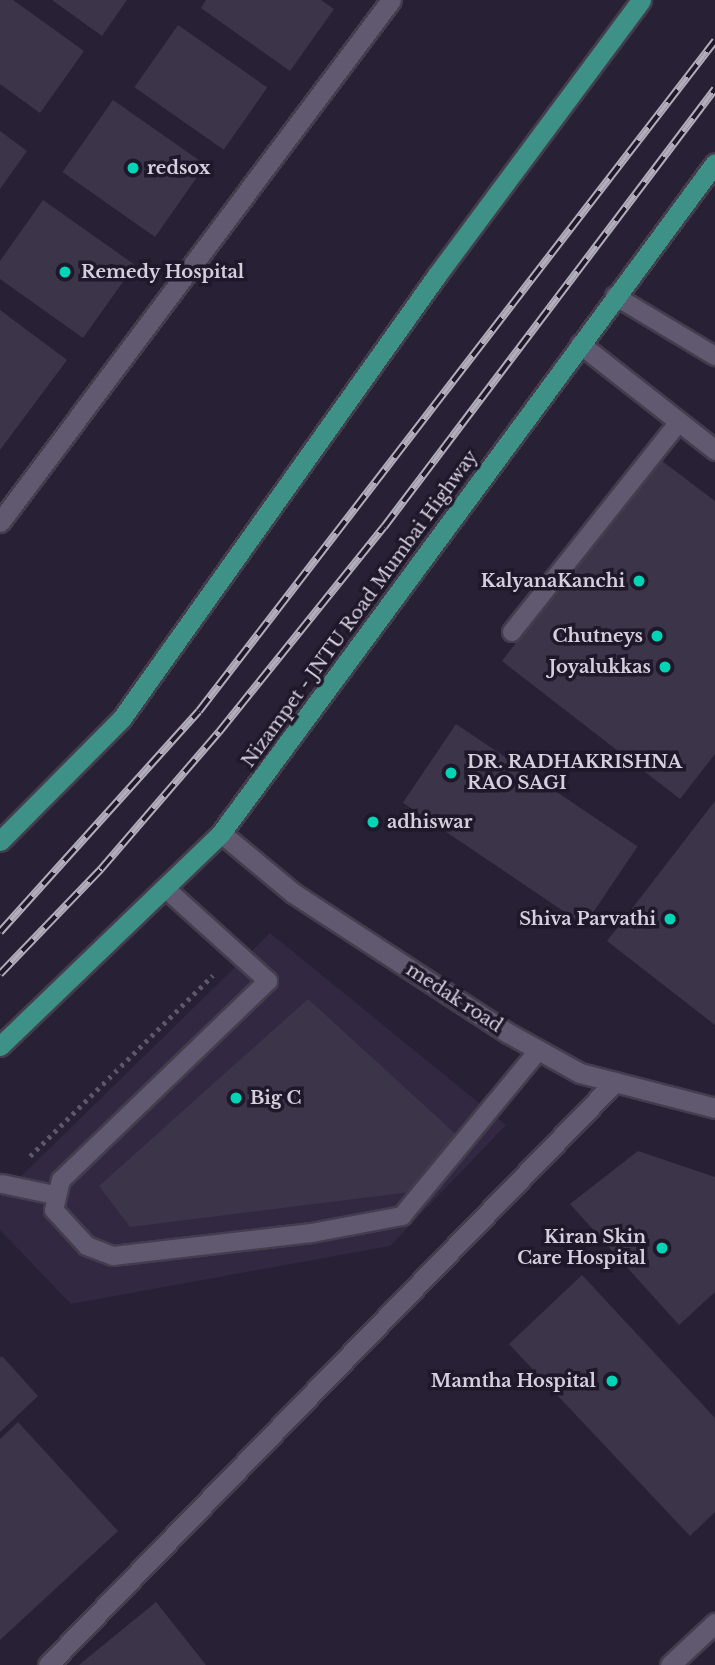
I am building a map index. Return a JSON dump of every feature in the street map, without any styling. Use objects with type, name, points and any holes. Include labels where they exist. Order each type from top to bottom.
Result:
[{"type":"highway","points":[[0,841],[122,718],[437,275],[641,0]]},
{"type":"highway","name":"Nizampet - JNTU Road Mumbai Highway","points":[[0,1046],[221,833],[715,163]]},
{"type":"street","points":[[0,522],[391,0]]},
{"type":"street","points":[[580,344],[715,450]]},
{"type":"street","name":"medak road","points":[[221,833],[272,880],[580,1073],[715,1108]]},
{"type":"street","points":[[48,1665],[615,1082]]},
{"type":"street","points":[[670,1665],[715,1623]]},
{"type":"lane","points":[[615,296],[715,356]]},
{"type":"lane","points":[[512,632],[679,422]]},
{"type":"lane","points":[[164,888],[268,981],[61,1180],[54,1195],[54,1210],[78,1239],[113,1256],[312,1233],[402,1216],[540,1050]]},
{"type":"lane","points":[[2,1184],[54,1195]]},
{"type":"path","points":[[2,1184],[236,952]]},
{"type":"shaded area","points":[[270,933],[506,1125],[390,1246],[71,1304],[0,1230],[0,1197]]},
{"type":"building","points":[[0,0],[13,0],[84,51],[40,113],[0,84]]},
{"type":"building","points":[[52,0],[127,0],[102,36]]},
{"type":"building","points":[[206,0],[321,0],[334,9],[290,71],[201,8]]},
{"type":"building","points":[[178,25],[267,88],[224,150],[134,87]]},
{"type":"building","name":"redsox","points":[[113,100],[206,165],[155,237],[63,172]]},
{"type":"building","points":[[0,131],[27,151],[0,189]]},
{"type":"building","name":"Remedy Hospital","points":[[43,200],[135,265],[83,338],[0,279],[0,261]]},
{"type":"building","points":[[0,310],[67,360],[0,450]]},
{"type":"building","name":"KalyanaKanchi","points":[[658,458],[715,501],[715,754],[680,799],[502,661]]},
{"type":"building","points":[[456,724],[638,846],[584,925],[403,803]]},
{"type":"building","name":"Shiva Parvathi","points":[[715,801],[715,1025],[607,941]]},
{"type":"building","points":[[308,999],[460,1138],[411,1192],[130,1227],[99,1186]]},
{"type":"building","name":"Kiran Skin Care Hospital","points":[[638,1151],[715,1177],[715,1292],[679,1325],[570,1204]]},
{"type":"building","name":"Mamtha Hospital","points":[[582,1275],[715,1418],[715,1512],[690,1536],[509,1344]]},
{"type":"building","points":[[2,1356],[38,1396],[0,1432],[0,1358]]},
{"type":"building","points":[[18,1422],[118,1531],[0,1640],[0,1439]]},
{"type":"building","points":[[156,1602],[206,1665],[79,1665]]},
{"type":"railway","points":[[0,932],[199,711],[715,41]]},
{"type":"railway","points":[[0,974],[101,869],[219,732],[384,527],[715,89]]},
{"type":"place","name":"redsox","points":[[133,168]]},
{"type":"place","name":"Remedy Hospital","points":[[65,272]]},
{"type":"place","name":"KalyanaKanchi","points":[[639,581]]},
{"type":"place","name":"Chutneys","points":[[657,636]]},
{"type":"place","name":"Joyalukkas","points":[[665,667]]},
{"type":"place","name":"DR. RADHAKRISHNA RAO SAGI","points":[[451,773]]},
{"type":"place","name":"adhiswar","points":[[373,822]]},
{"type":"place","name":"Shiva Parvathi","points":[[670,919]]},
{"type":"place","name":"Big C","points":[[236,1098]]},
{"type":"place","name":"Kiran Skin Care Hospital","points":[[662,1248]]},
{"type":"place","name":"Mamtha Hospital","points":[[612,1381]]}]
